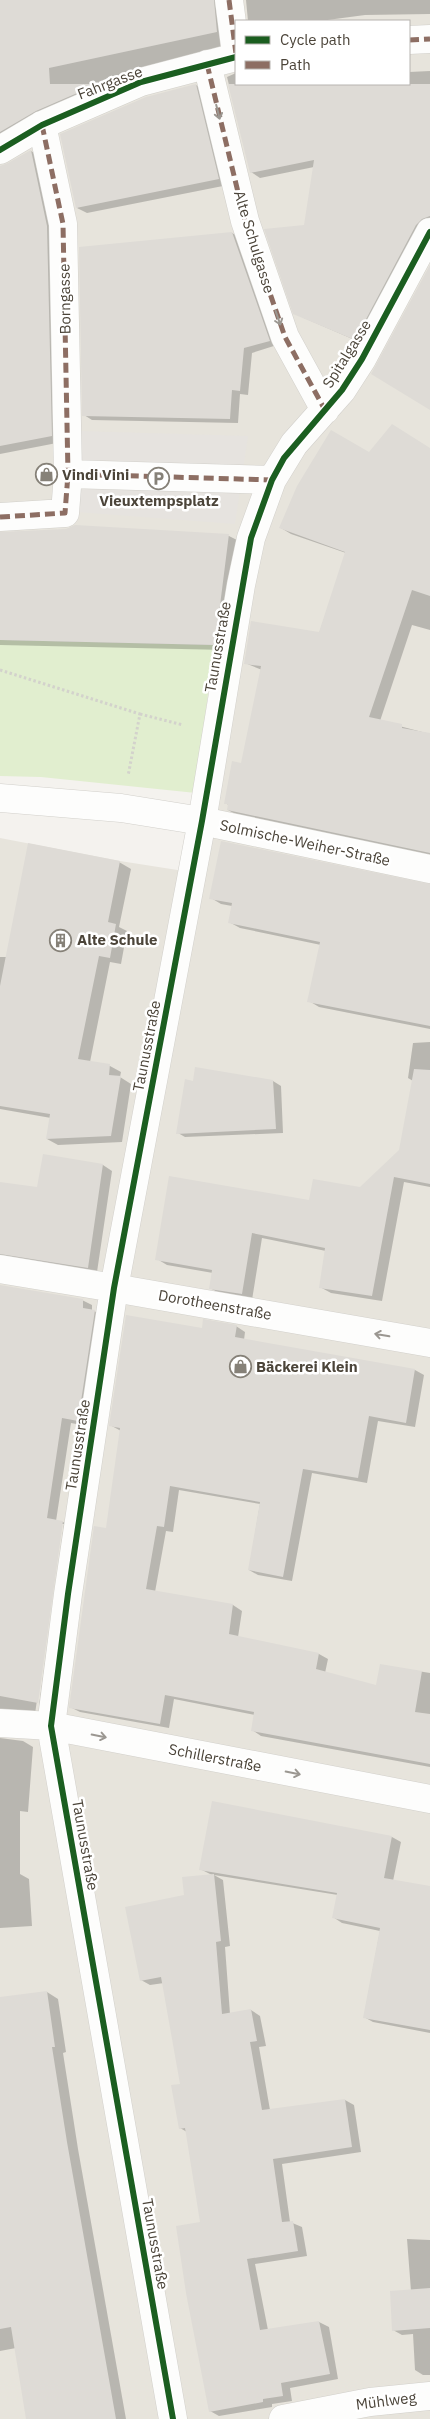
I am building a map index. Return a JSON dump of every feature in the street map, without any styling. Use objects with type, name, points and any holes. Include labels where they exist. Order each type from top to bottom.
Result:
[{"type":"street","points":[[229,0],[235,48]]},
{"type":"street","points":[[410,40],[430,39]]},
{"type":"street","name":"Fahrgasse","points":[[0,150],[42,125],[141,82],[235,56]]},
{"type":"street","name":"Alte Schulgasse","points":[[207,64],[251,239],[285,336],[325,410]]},
{"type":"street","name":"Borngasse","points":[[42,125],[63,224],[68,474]]},
{"type":"street","name":"Spitalgasse","points":[[272,480],[294,444],[342,390],[362,359],[430,232]]},
{"type":"street","points":[[0,517],[65,513],[68,474],[272,480]]},
{"type":"street","name":"Taunusstraße","points":[[173,2419],[51,1726],[68,1594],[114,1288],[202,821],[215,734],[251,538],[272,480]]},
{"type":"street","name":"Solmische-Weiher-Straße","points":[[0,798],[121,808],[202,821],[430,869]]},
{"type":"street","name":"Dorotheenstraße","points":[[0,1269],[430,1343]]},
{"type":"street","name":"Schillerstraße","points":[[0,1724],[51,1726],[430,1799]]},
{"type":"street","name":"Mühlweg","points":[[284,2419],[370,2402],[430,2396]]},
{"type":"path","points":[[0,670],[140,714],[215,734]]},
{"type":"path","points":[[121,808],[140,714]]},
{"type":"shaded area","points":[[0,0],[430,0],[430,2419],[0,2419],[0,838],[120,861],[203,874],[240,646],[0,640]]},
{"type":"shaded area","name":"Vieuxtempsplatz","points":[[79,431],[248,436],[235,524],[76,512]]},
{"type":"green space","points":[[0,640],[214,645],[196,793],[41,777],[0,776]]},
{"type":"building","points":[[0,0],[214,0],[217,32],[49,68],[50,84],[98,84],[36,111],[0,132]]},
{"type":"building","points":[[196,84],[219,179],[76,208],[60,134],[146,97]]},
{"type":"building","points":[[228,84],[430,84],[430,216],[422,219],[416,225],[355,340],[293,314],[264,229],[304,225],[314,160],[250,173]]},
{"type":"building","points":[[31,150],[47,226],[52,436],[0,446],[0,166]]},
{"type":"building","points":[[232,232],[270,341],[244,348],[240,391],[232,390],[230,419],[82,416],[79,247]]},
{"type":"building","points":[[430,265],[430,410],[371,374]]},
{"type":"building","points":[[392,424],[430,448],[430,596],[412,590],[369,717],[402,724],[402,728],[430,733],[430,853],[227,810],[228,804],[224,804],[232,761],[241,763],[261,666],[244,664],[251,621],[319,632],[345,552],[279,528],[297,486],[331,430],[369,452]]},
{"type":"building","points":[[75,525],[229,534],[215,645],[0,640],[0,532],[66,529]]},
{"type":"building","points":[[221,841],[430,884],[430,1026],[307,1002],[320,942],[228,923],[232,903],[209,899]]},
{"type":"building","points":[[28,843],[120,861],[108,922],[116,924],[110,958],[99,956],[78,1059],[110,1064],[109,1075],[121,1076],[111,1136],[46,1139],[50,1114],[0,1106],[0,986]]},
{"type":"building","points":[[195,1067],[273,1080],[276,1129],[176,1134],[185,1079],[193,1081]]},
{"type":"building","points":[[414,1069],[430,1070],[430,1184],[394,1177],[372,1296],[319,1288],[325,1248],[252,1233],[242,1294],[209,1289],[212,1270],[155,1260],[169,1176],[309,1200],[313,1179],[360,1187],[399,1150]]},
{"type":"building","points":[[43,1154],[103,1164],[88,1268],[0,1254],[0,1182],[37,1187]]},
{"type":"building","points":[[0,1285],[83,1299],[83,1308],[95,1310],[78,1421],[62,1418],[47,1518],[63,1521],[38,1703],[0,1696]]},
{"type":"building","points":[[126,1315],[202,1328],[203,1319],[237,1325],[235,1337],[415,1369],[406,1423],[369,1416],[358,1478],[303,1469],[283,1577],[248,1570],[260,1502],[170,1486],[164,1527],[157,1526],[146,1589],[233,1604],[229,1634],[319,1653],[316,1669],[376,1685],[380,1664],[422,1671],[415,1712],[430,1714],[430,1764],[251,1731],[254,1712],[165,1695],[160,1724],[69,1708],[94,1526],[106,1528],[120,1428],[109,1426]]},
{"type":"building","points":[[212,1801],[392,1836],[384,1878],[430,1886],[430,2030],[363,2018],[380,1928],[332,1918],[337,1893],[199,1870]]},
{"type":"building","points":[[214,1874],[221,1941],[216,1942],[222,2014],[251,2009],[257,2041],[250,2042],[262,2110],[345,2099],[352,2147],[273,2159],[282,2222],[293,2221],[298,2251],[247,2259],[260,2330],[319,2321],[330,2374],[281,2383],[283,2396],[263,2399],[263,2402],[209,2412],[186,2293],[176,2226],[200,2222],[185,2128],[179,2129],[171,2085],[180,2084],[161,1977],[140,1981],[125,1907],[184,1895],[182,1877]]},
{"type":"building","points":[[47,1991],[55,2047],[52,2047],[67,2142],[116,2419],[26,2419],[11,2327],[0,2329],[0,1997]]},
{"type":"building","points":[[430,2288],[430,2328],[392,2331],[390,2291]]},
{"type":"marked path","points":[[229,0],[235,46]]},
{"type":"marked path","points":[[410,40],[430,39]]},
{"type":"marked path","points":[[207,64],[245,221],[285,337],[325,410]]},
{"type":"marked path","points":[[42,125],[63,224],[68,474]]},
{"type":"marked path","points":[[0,517],[65,513],[68,474],[272,480]]},
{"type":"cycle path","points":[[0,150],[42,125],[141,82],[235,57]]},
{"type":"cycle path","points":[[173,2419],[51,1726],[68,1594],[114,1288],[202,821],[251,538],[272,480],[284,458],[342,390],[362,359],[430,232]]},
{"type":"place","name":"Vindi Vini","points":[[46,475]]},
{"type":"place","name":"Vieuxtempsplatz","points":[[159,478]]},
{"type":"place","name":"Alte Schule","points":[[61,940]]},
{"type":"place","name":"Bäckerei Klein","points":[[240,1367]]}]
